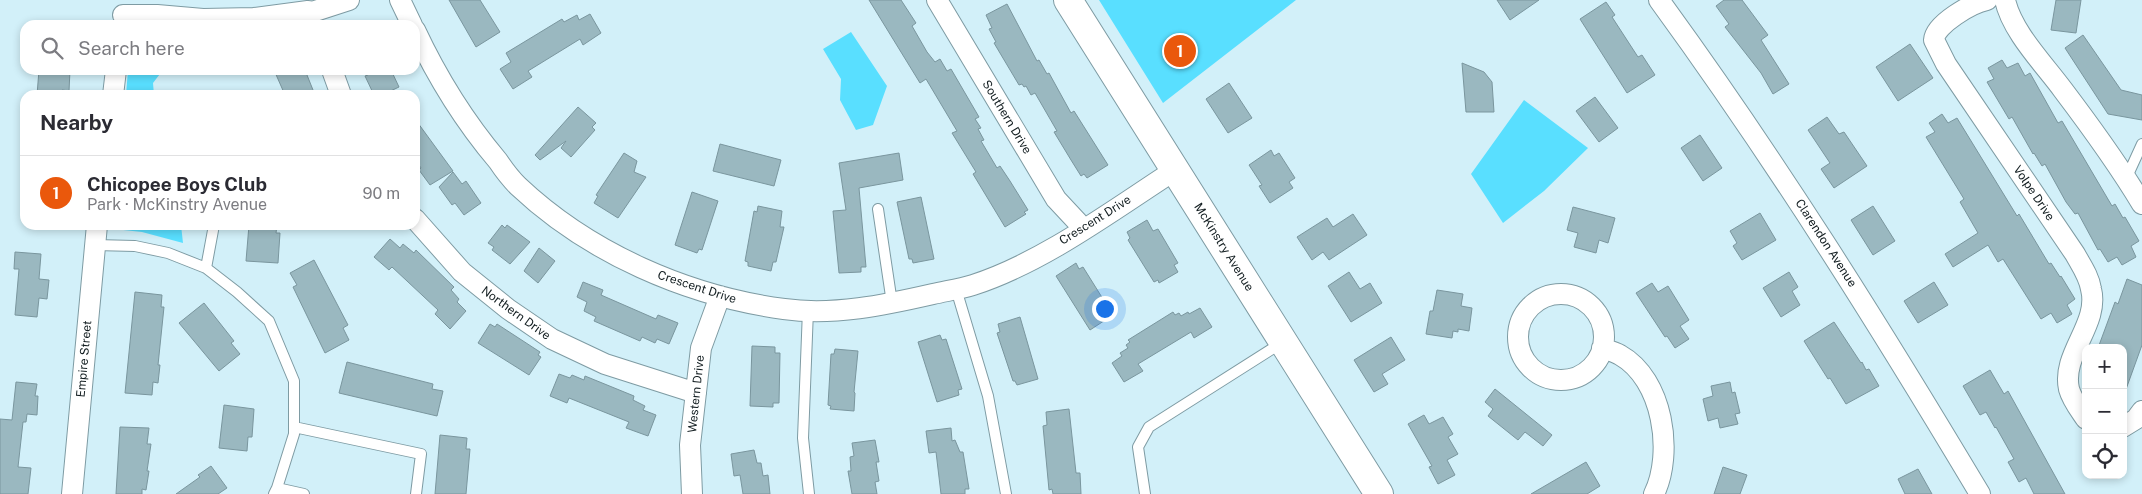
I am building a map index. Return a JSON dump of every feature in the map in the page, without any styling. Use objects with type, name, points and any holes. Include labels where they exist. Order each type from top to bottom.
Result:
[{"type":"street","points":[[123,13],[203,20],[254,18],[308,11],[314,18],[349,0]]},
{"type":"street","points":[[400,0],[410,20]]},
{"type":"street","name":"Southern Drive","points":[[937,0],[1056,199],[1084,229]]},
{"type":"street","name":"McKinstry Avenue","points":[[1068,0],[1283,342],[1372,491]]},
{"type":"street","name":"Clarendon Avenue","points":[[1659,0],[1810,218],[1891,346],[1980,494]]},
{"type":"street","name":"Volpe Drive","points":[[1986,0],[1971,5],[1954,17],[1936,33],[1934,40],[1946,64],[2075,254],[2088,278],[2092,295],[2091,312],[2071,363],[2068,379],[2071,396],[2082,413]]},
{"type":"street","points":[[2005,0],[2017,26],[2084,118],[2142,204]]},
{"type":"street","name":"Crescent Drive","points":[[420,40],[438,75],[486,148],[517,185],[570,227],[610,251],[655,274],[720,296],[785,309],[836,310],[892,303],[973,285],[1029,261],[1084,229],[1175,170]]},
{"type":"street","points":[[114,90],[115,75]]},
{"type":"street","points":[[334,75],[339,90]]},
{"type":"street","name":"Northern Drive","points":[[420,225],[462,272],[552,340],[605,364],[696,393]]},
{"type":"street","name":"Empire Street","points":[[72,494],[97,230]]},
{"type":"street","points":[[1554,294],[1572,295],[1588,304],[1600,318],[1604,336],[1602,348],[1593,366],[1582,375],[1562,380],[1549,379],[1531,369],[1523,358],[1518,346],[1519,325],[1524,313],[1537,300],[1554,294]]},
{"type":"street","name":"Western Drive","points":[[692,494],[690,445],[701,348],[720,296]]},
{"type":"street","points":[[1602,348],[1621,355],[1633,365],[1644,378],[1656,403],[1662,426],[1664,453],[1659,482],[1654,494]]},
{"type":"street","points":[[2127,425],[2136,419],[2142,412]]},
{"type":"lane","points":[[2126,178],[2142,144]]},
{"type":"lane","points":[[878,209],[892,303]]},
{"type":"lane","points":[[206,268],[213,230]]},
{"type":"lane","points":[[95,246],[135,246],[168,254],[206,268],[237,292],[269,321],[294,381],[294,434],[276,491],[304,494]]},
{"type":"lane","points":[[956,289],[988,396],[1006,494]]},
{"type":"lane","points":[[808,310],[803,438],[809,494]]},
{"type":"lane","points":[[1144,494],[1138,447],[1149,427],[1283,342]]},
{"type":"lane","points":[[294,428],[420,454],[416,494]]},
{"type":"shaded area","points":[[1099,0],[1296,0],[1163,103]]},
{"type":"shaded area","points":[[851,32],[887,86],[873,125],[856,130],[840,100],[841,79],[823,49]]},
{"type":"shaded area","points":[[128,75],[159,75],[153,83],[154,90],[126,90]]},
{"type":"shaded area","points":[[1524,100],[1588,148],[1544,191],[1503,223],[1471,174]]},
{"type":"shaded area","points":[[123,230],[182,230],[183,243],[142,232]]},
{"type":"building","points":[[449,0],[480,0],[500,32],[476,47]]},
{"type":"building","points":[[869,0],[901,0],[916,23],[912,26],[927,52],[935,62],[940,59],[947,71],[951,69],[979,117],[975,119],[981,128],[978,129],[984,140],[981,141],[997,168],[1000,166],[1028,210],[1024,212],[1026,214],[1005,227],[973,174],[976,172],[952,133],[957,131],[926,79],[920,83]]},
{"type":"building","points":[[1497,0],[1539,0],[1510,20]]},
{"type":"building","points":[[1724,0],[1742,0],[1768,35],[1761,40],[1789,84],[1773,94],[1761,73],[1725,27],[1729,24],[1716,6]]},
{"type":"building","points":[[2056,0],[2081,0],[2076,33],[2051,30]]},
{"type":"building","points":[[1606,2],[1615,15],[1612,17],[1638,57],[1642,55],[1655,75],[1627,93],[1580,19]]},
{"type":"building","points":[[1007,4],[1037,61],[1039,60],[1047,74],[1049,73],[1071,113],[1074,111],[1108,165],[1087,178],[1084,174],[1081,176],[1071,160],[1054,132],[1057,131],[1035,93],[1031,95],[1026,86],[1019,85],[994,43],[996,42],[989,29],[992,28],[986,15]]},
{"type":"building","points":[[590,14],[601,33],[583,45],[580,39],[528,71],[532,77],[513,89],[500,69],[511,62],[506,53],[562,19],[564,22],[577,15],[579,20]]},
{"type":"building","points":[[2083,35],[2121,90],[2142,95],[2142,120],[2108,114],[2065,48]]},
{"type":"building","points":[[1910,44],[1933,78],[1898,101],[1876,67]]},
{"type":"building","points":[[2002,60],[2007,68],[2018,63],[2025,76],[2030,73],[2058,123],[2062,121],[2112,206],[2115,204],[2139,241],[2131,246],[2136,257],[2122,265],[2117,257],[2108,262],[2100,249],[2098,250],[2078,213],[2075,214],[2066,202],[2045,164],[2042,166],[2033,154],[2012,117],[2009,119],[1987,82],[1994,79],[1988,68]]},
{"type":"building","points":[[1462,63],[1484,72],[1492,82],[1494,112],[1466,112]]},
{"type":"building","points":[[39,75],[70,75],[69,90],[37,90]]},
{"type":"building","points":[[276,75],[307,75],[313,90],[283,90]]},
{"type":"building","points":[[393,75],[399,87],[393,90],[372,90],[365,76]]},
{"type":"building","points":[[1229,83],[1252,118],[1228,133],[1206,99]]},
{"type":"building","points":[[1595,97],[1618,128],[1599,142],[1576,111]]},
{"type":"building","points":[[578,107],[596,123],[592,127],[595,130],[571,157],[561,148],[566,141],[540,160],[535,155]]},
{"type":"building","points":[[1942,114],[1948,123],[1957,118],[2017,216],[2019,214],[2049,264],[2051,263],[2061,276],[2075,299],[2067,305],[2072,314],[2057,323],[2051,313],[2041,319],[2003,259],[1998,262],[1988,245],[1953,267],[1945,254],[1978,233],[1960,202],[1964,199],[1926,137],[1935,132],[1929,123]]},
{"type":"building","points":[[1827,117],[1839,134],[1844,132],[1867,166],[1834,188],[1821,169],[1830,163],[1808,130]]},
{"type":"building","points":[[420,126],[453,171],[430,185],[420,171]]},
{"type":"building","points":[[1700,135],[1722,168],[1703,181],[1681,148]]},
{"type":"building","points":[[720,144],[781,160],[774,186],[713,171]]},
{"type":"building","points":[[1271,150],[1274,156],[1279,153],[1295,178],[1289,182],[1293,188],[1270,203],[1259,186],[1262,185],[1249,165]]},
{"type":"building","points":[[624,153],[637,161],[634,172],[646,177],[618,218],[594,203],[598,196],[596,195]]},
{"type":"building","points":[[899,153],[903,180],[859,188],[866,267],[861,267],[861,272],[839,273],[833,211],[846,210],[839,163]]},
{"type":"building","points":[[453,172],[462,184],[466,181],[481,203],[464,215],[455,203],[452,205],[439,187]]},
{"type":"building","points":[[692,192],[718,201],[702,250],[699,249],[697,253],[675,245]]},
{"type":"building","points":[[921,197],[934,259],[913,263],[912,259],[909,259],[897,202]]},
{"type":"building","points":[[758,206],[782,211],[780,227],[784,227],[776,262],[773,262],[771,271],[748,266],[748,262],[745,261],[754,211],[757,212]]},
{"type":"building","points":[[1873,206],[1895,241],[1873,255],[1851,220]]},
{"type":"building","points":[[1573,207],[1615,218],[1608,243],[1599,240],[1596,253],[1574,247],[1578,233],[1567,230]]},
{"type":"building","points":[[1760,213],[1776,240],[1742,260],[1733,246],[1737,243],[1730,231]]},
{"type":"building","points":[[1353,214],[1367,235],[1329,260],[1323,252],[1312,260],[1297,237],[1327,218],[1333,227]]},
{"type":"building","points":[[1147,220],[1153,231],[1158,229],[1178,263],[1174,265],[1178,272],[1159,283],[1158,280],[1154,282],[1128,240],[1130,238],[1127,232]]},
{"type":"building","points":[[502,225],[505,228],[507,225],[530,242],[510,264],[492,250],[494,247],[488,243]]},
{"type":"building","points":[[249,230],[276,230],[276,233],[280,233],[278,263],[246,261]]},
{"type":"building","points":[[390,239],[400,248],[403,244],[414,253],[416,250],[454,287],[451,290],[459,299],[457,302],[466,311],[450,329],[435,314],[438,310],[392,267],[389,270],[374,257]]},
{"type":"building","points":[[539,248],[555,261],[538,283],[524,271]]},
{"type":"building","points":[[15,252],[41,254],[39,279],[49,280],[47,299],[39,298],[37,317],[15,315],[19,269],[14,269]]},
{"type":"building","points":[[314,260],[348,325],[343,328],[349,340],[325,353],[293,287],[297,285],[290,273]]},
{"type":"building","points":[[1076,263],[1079,269],[1083,267],[1113,315],[1090,330],[1056,276]]},
{"type":"building","points":[[1349,272],[1360,289],[1370,283],[1382,303],[1351,322],[1328,286]]},
{"type":"building","points":[[1789,272],[1798,287],[1792,291],[1800,305],[1781,317],[1763,288]]},
{"type":"building","points":[[2127,279],[2142,285],[2142,345],[2127,386],[2127,344],[2099,344],[2115,302],[2118,304]]},
{"type":"building","points":[[583,282],[603,290],[601,295],[656,319],[658,315],[678,323],[669,344],[657,339],[655,343],[642,337],[640,341],[594,321],[596,317],[584,311],[587,302],[577,297]]},
{"type":"building","points":[[1934,282],[1948,305],[1918,323],[1904,301]]},
{"type":"building","points":[[1652,283],[1658,292],[1668,286],[1689,320],[1680,326],[1689,339],[1675,348],[1667,336],[1665,337],[1636,293]]},
{"type":"building","points":[[1437,290],[1463,294],[1461,306],[1472,308],[1469,331],[1458,329],[1458,332],[1453,331],[1452,338],[1426,334],[1430,311],[1433,311]]},
{"type":"building","points":[[135,292],[162,295],[161,307],[164,307],[158,383],[153,382],[152,395],[125,393]]},
{"type":"building","points":[[204,303],[234,341],[231,343],[240,354],[219,371],[179,323]]},
{"type":"building","points":[[1200,308],[1212,327],[1194,338],[1191,332],[1138,364],[1143,371],[1124,382],[1112,363],[1122,356],[1120,353],[1128,348],[1126,345],[1130,342],[1128,340],[1173,312],[1175,315],[1179,313],[1181,316]]},
{"type":"building","points":[[1020,317],[1038,379],[1017,385],[1013,381],[997,333],[1000,332],[998,324]]},
{"type":"building","points":[[1834,322],[1866,370],[1869,369],[1879,386],[1846,404],[1804,341]]},
{"type":"building","points":[[490,324],[495,327],[497,324],[540,352],[538,355],[541,357],[529,375],[478,343]]},
{"type":"building","points":[[940,335],[942,340],[946,339],[962,389],[958,390],[959,395],[937,402],[918,342]]},
{"type":"building","points":[[1391,337],[1405,360],[1382,374],[1388,384],[1374,392],[1354,360]]},
{"type":"building","points":[[752,346],[775,347],[775,353],[780,353],[779,403],[773,403],[773,407],[750,406]]},
{"type":"building","points":[[835,349],[858,351],[854,411],[830,409],[831,406],[828,405],[831,354],[834,354]]},
{"type":"building","points":[[347,362],[433,384],[432,389],[443,391],[437,416],[339,393]]},
{"type":"building","points":[[1990,370],[2004,394],[2008,391],[2065,494],[2034,494],[2026,478],[2019,482],[2008,462],[2014,459],[1996,427],[1986,412],[1980,415],[1963,386]]},
{"type":"building","points":[[559,374],[570,378],[572,375],[584,380],[585,376],[634,396],[633,400],[645,406],[643,410],[656,415],[648,436],[626,428],[629,422],[569,398],[567,403],[550,396]]},
{"type":"building","points":[[16,382],[37,384],[35,396],[38,396],[37,415],[27,414],[26,422],[23,422],[18,467],[31,468],[28,494],[0,494],[0,419],[12,420]]},
{"type":"building","points":[[1730,382],[1732,393],[1735,392],[1740,413],[1735,414],[1738,424],[1720,428],[1718,418],[1708,421],[1703,399],[1713,396],[1711,386]]},
{"type":"building","points":[[1495,389],[1552,435],[1543,446],[1525,432],[1518,440],[1488,416],[1493,409],[1485,402]]},
{"type":"building","points":[[224,405],[254,409],[252,437],[248,437],[247,451],[219,448]]},
{"type":"building","points":[[1069,409],[1076,473],[1080,473],[1081,494],[1053,494],[1052,489],[1049,490],[1043,426],[1047,425],[1046,412]]},
{"type":"building","points":[[1424,415],[1429,424],[1443,417],[1453,434],[1448,437],[1458,454],[1447,460],[1455,475],[1438,484],[1429,467],[1432,466],[1408,424]]},
{"type":"building","points":[[120,427],[149,428],[147,444],[151,444],[147,471],[149,471],[146,490],[142,489],[142,494],[116,494]]},
{"type":"building","points":[[951,428],[952,441],[955,440],[960,452],[963,452],[969,489],[965,489],[965,494],[941,494],[936,452],[929,453],[926,431]]},
{"type":"building","points":[[440,435],[467,438],[466,449],[470,449],[466,494],[435,494]]},
{"type":"building","points":[[875,440],[879,462],[876,462],[879,481],[875,482],[877,494],[852,494],[848,471],[851,471],[850,457],[854,456],[852,443]]},
{"type":"building","points":[[754,450],[757,463],[761,463],[763,476],[768,475],[770,494],[743,494],[740,475],[734,476],[731,454]]},
{"type":"building","points":[[1586,462],[1600,486],[1587,494],[1531,494]]},
{"type":"building","points":[[211,466],[227,488],[218,494],[176,494],[200,477],[198,475]]},
{"type":"building","points":[[1723,467],[1747,475],[1740,494],[1714,494]]},
{"type":"building","points":[[1918,469],[1932,494],[1905,494],[1898,479]]},
{"type":"place","name":"Chicopee Boys Club","points":[[1180,51]]}]
